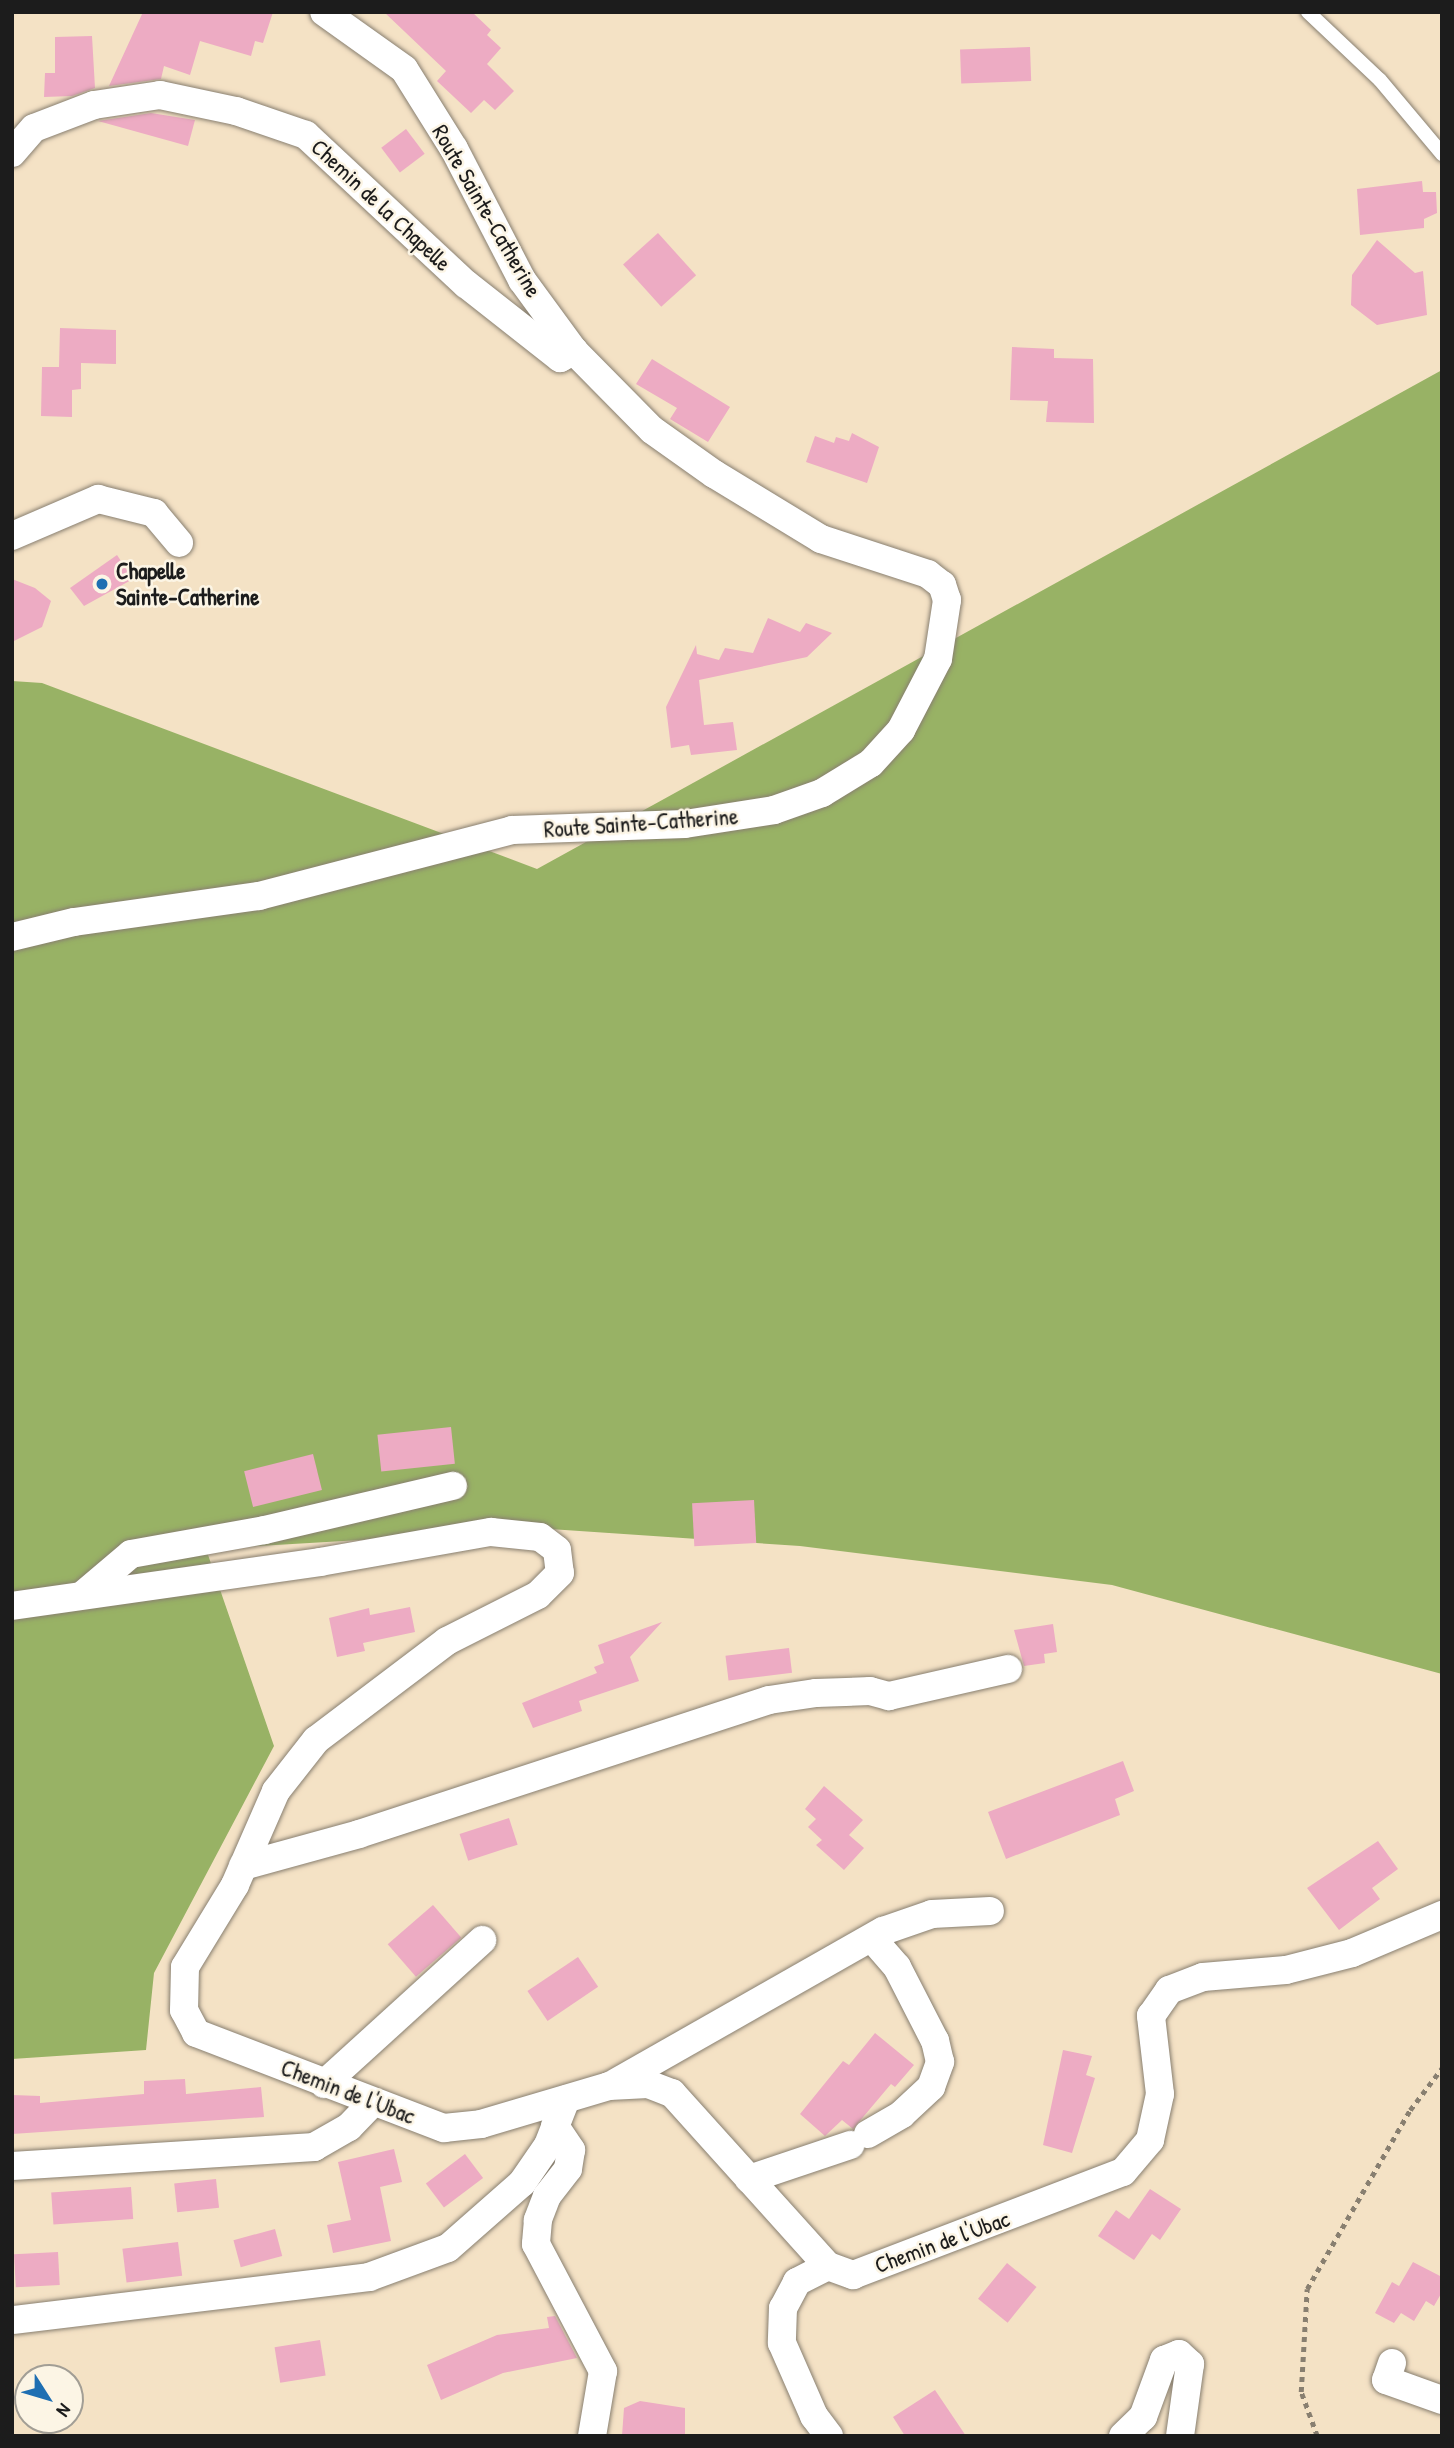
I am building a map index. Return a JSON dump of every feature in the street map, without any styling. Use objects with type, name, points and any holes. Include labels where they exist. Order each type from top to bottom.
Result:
[{"type":"street","name":"Route Sainte-Catherine","points":[[12,937],[74,922],[258,896],[512,830],[581,830],[740,818],[822,793],[870,763],[901,730],[938,659],[947,600],[942,584],[928,574],[821,539],[747,495],[652,430],[573,351],[522,280],[454,149],[404,69],[324,12]]},
{"type":"street","name":"Chemin de la Chapelle","points":[[12,153],[34,128],[94,105],[160,95],[236,111],[306,135],[466,284],[560,358],[573,351]]},
{"type":"street","points":[[12,536],[98,499],[154,513],[178,543]]},
{"type":"street","points":[[82,1595],[131,1554],[265,1530],[453,1486]]},
{"type":"street","name":"Chemin de l'Ubac","points":[[12,1606],[320,1562],[491,1532],[540,1536],[557,1550],[560,1573],[538,1595],[447,1642],[316,1740],[276,1791],[243,1866],[185,1967],[184,2010],[196,2034],[372,2103],[444,2128],[481,2124],[609,2086],[648,2084],[672,2093],[828,2266],[853,2275],[1123,2172],[1150,2140],[1160,2094],[1151,2016],[1169,1990],[1203,1977],[1286,1970],[1352,1953],[1442,1914]]},
{"type":"street","points":[[243,1866],[359,1834],[769,1700],[829,1692],[870,1691],[889,1696],[1008,1669]]},
{"type":"street","points":[[609,2086],[872,1937],[932,1914],[990,1911]]},
{"type":"street","points":[[749,2179],[859,2139],[902,2114],[931,2087],[940,2062],[935,2041],[897,1967],[872,1937]]},
{"type":"street","points":[[324,2084],[482,1940]]},
{"type":"street","points":[[14,2320],[369,2277],[448,2248],[522,2183],[555,2126],[566,2099]]},
{"type":"street","points":[[12,2166],[314,2147],[349,2127],[372,2103]]},
{"type":"street","points":[[555,2126],[571,2150],[568,2169],[547,2196],[538,2220],[536,2244],[603,2371],[592,2436]]},
{"type":"street","points":[[828,2266],[797,2282],[783,2308],[782,2343],[814,2416],[829,2436]]},
{"type":"street","points":[[1123,2436],[1143,2417],[1164,2360],[1179,2354],[1190,2364],[1180,2436]]},
{"type":"street","points":[[1392,2363],[1386,2380],[1442,2400]]},
{"type":"lane","points":[[1308,12],[1380,80],[1442,154]]},
{"type":"path","points":[[1317,2436],[1301,2392],[1307,2289],[1410,2110],[1442,2068]]},
{"type":"green space","points":[[1442,370],[1442,1674],[1112,1585],[800,1546],[550,1529],[206,1549],[274,1746],[154,1973],[146,2050],[12,2059],[12,681],[42,683],[537,869]]},
{"type":"building","points":[[143,12],[273,12],[263,43],[255,41],[251,56],[200,41],[190,75],[164,66],[161,79],[109,86]]},
{"type":"building","points":[[384,12],[472,12],[491,30],[487,35],[501,48],[487,64],[514,91],[495,110],[484,100],[471,113],[437,81],[446,71]]},
{"type":"building","points":[[92,36],[95,88],[72,96],[44,97],[45,73],[55,73],[55,37]]},
{"type":"building","points":[[1030,47],[1031,81],[961,83],[960,49]]},
{"type":"building","points":[[151,113],[195,120],[188,146],[98,121]]},
{"type":"building","points":[[406,129],[425,154],[400,172],[381,148]]},
{"type":"building","points":[[1422,181],[1423,192],[1436,192],[1437,213],[1424,219],[1424,228],[1360,235],[1357,189]]},
{"type":"building","points":[[658,233],[696,275],[661,307],[623,264]]},
{"type":"building","points":[[1377,240],[1415,273],[1423,271],[1427,315],[1377,325],[1351,305],[1352,275]]},
{"type":"building","points":[[60,328],[116,330],[116,364],[81,363],[81,389],[72,390],[72,417],[41,416],[42,367],[59,367]]},
{"type":"building","points":[[1012,347],[1054,349],[1054,358],[1093,359],[1094,423],[1046,422],[1048,401],[1010,400]]},
{"type":"building","points":[[652,359],[730,407],[708,442],[670,419],[677,408],[636,384]]},
{"type":"building","points":[[852,433],[879,447],[867,483],[806,462],[815,436],[834,443],[836,437],[849,441]]},
{"type":"building","name":"Chapelle Sainte-Catherine","points":[[117,555],[133,579],[84,606],[70,588]]},
{"type":"building","points":[[12,579],[35,588],[51,601],[42,627],[12,642]]},
{"type":"building","points":[[768,618],[800,632],[806,623],[832,633],[807,657],[699,680],[704,725],[733,722],[737,750],[691,755],[689,745],[671,748],[666,707],[696,645],[697,654],[719,660],[725,648],[753,653]]},
{"type":"building","points":[[451,1427],[455,1464],[381,1472],[377,1435]]},
{"type":"building","points":[[313,1454],[322,1490],[253,1507],[244,1471]]},
{"type":"building","points":[[754,1500],[756,1543],[694,1546],[692,1503]]},
{"type":"building","points":[[410,1607],[415,1632],[363,1643],[365,1651],[337,1657],[329,1618],[369,1608],[370,1615]]},
{"type":"building","points":[[662,1622],[630,1657],[639,1681],[579,1701],[582,1711],[533,1728],[522,1703],[597,1673],[594,1667],[604,1663],[598,1645]]},
{"type":"building","points":[[1053,1624],[1057,1652],[1044,1654],[1045,1663],[1024,1666],[1014,1630]]},
{"type":"building","points":[[789,1648],[792,1673],[729,1681],[725,1656]]},
{"type":"building","points":[[1123,1761],[1134,1791],[1115,1799],[1120,1815],[1006,1859],[988,1812]]},
{"type":"building","points":[[824,1786],[863,1820],[849,1835],[864,1848],[844,1870],[816,1845],[822,1840],[808,1827],[816,1819],[805,1809]]},
{"type":"building","points":[[509,1818],[518,1845],[468,1861],[460,1834]]},
{"type":"building","points":[[1378,1841],[1398,1869],[1372,1888],[1380,1899],[1339,1930],[1307,1888]]},
{"type":"building","points":[[433,1905],[461,1937],[416,1977],[388,1944]]},
{"type":"building","points":[[578,1957],[598,1987],[548,2021],[527,1991]]},
{"type":"building","points":[[875,2033],[914,2065],[895,2087],[891,2084],[853,2129],[842,2120],[825,2136],[800,2114],[843,2061],[849,2065]]},
{"type":"building","points":[[1063,2050],[1092,2056],[1086,2075],[1095,2078],[1072,2153],[1043,2145]]},
{"type":"building","points":[[185,2079],[186,2094],[261,2087],[264,2117],[12,2134],[12,2095],[40,2096],[40,2103],[144,2094],[144,2081]]},
{"type":"building","points":[[394,2149],[402,2182],[380,2187],[391,2241],[333,2253],[327,2225],[351,2220],[338,2162]]},
{"type":"building","points":[[465,2154],[483,2178],[444,2207],[426,2183]]},
{"type":"building","points":[[216,2179],[219,2208],[177,2212],[174,2183]]},
{"type":"building","points":[[131,2187],[133,2219],[53,2225],[51,2193]]},
{"type":"building","points":[[1150,2189],[1181,2209],[1160,2240],[1152,2234],[1134,2260],[1098,2236],[1116,2210],[1129,2219]]},
{"type":"building","points":[[275,2229],[282,2256],[241,2267],[233,2240]]},
{"type":"building","points":[[178,2242],[182,2276],[127,2283],[122,2249]]},
{"type":"building","points":[[58,2252],[60,2285],[16,2287],[14,2254]]},
{"type":"building","points":[[1413,2262],[1442,2277],[1442,2292],[1434,2306],[1426,2301],[1414,2321],[1401,2313],[1394,2323],[1375,2313],[1392,2282],[1399,2286]]},
{"type":"building","points":[[1007,2263],[1037,2287],[1008,2323],[978,2299]]},
{"type":"building","points":[[555,2316],[577,2358],[503,2373],[441,2400],[427,2365],[497,2335],[549,2328],[547,2317]]},
{"type":"building","points":[[320,2340],[326,2376],[280,2383],[275,2347]]},
{"type":"building","points":[[935,2390],[966,2436],[905,2436],[893,2417]]},
{"type":"building","points":[[640,2401],[685,2408],[685,2436],[622,2436],[624,2408]]},
{"type":"place","name":"Chapelle Sainte-Catherine","points":[[102,584]]}]
